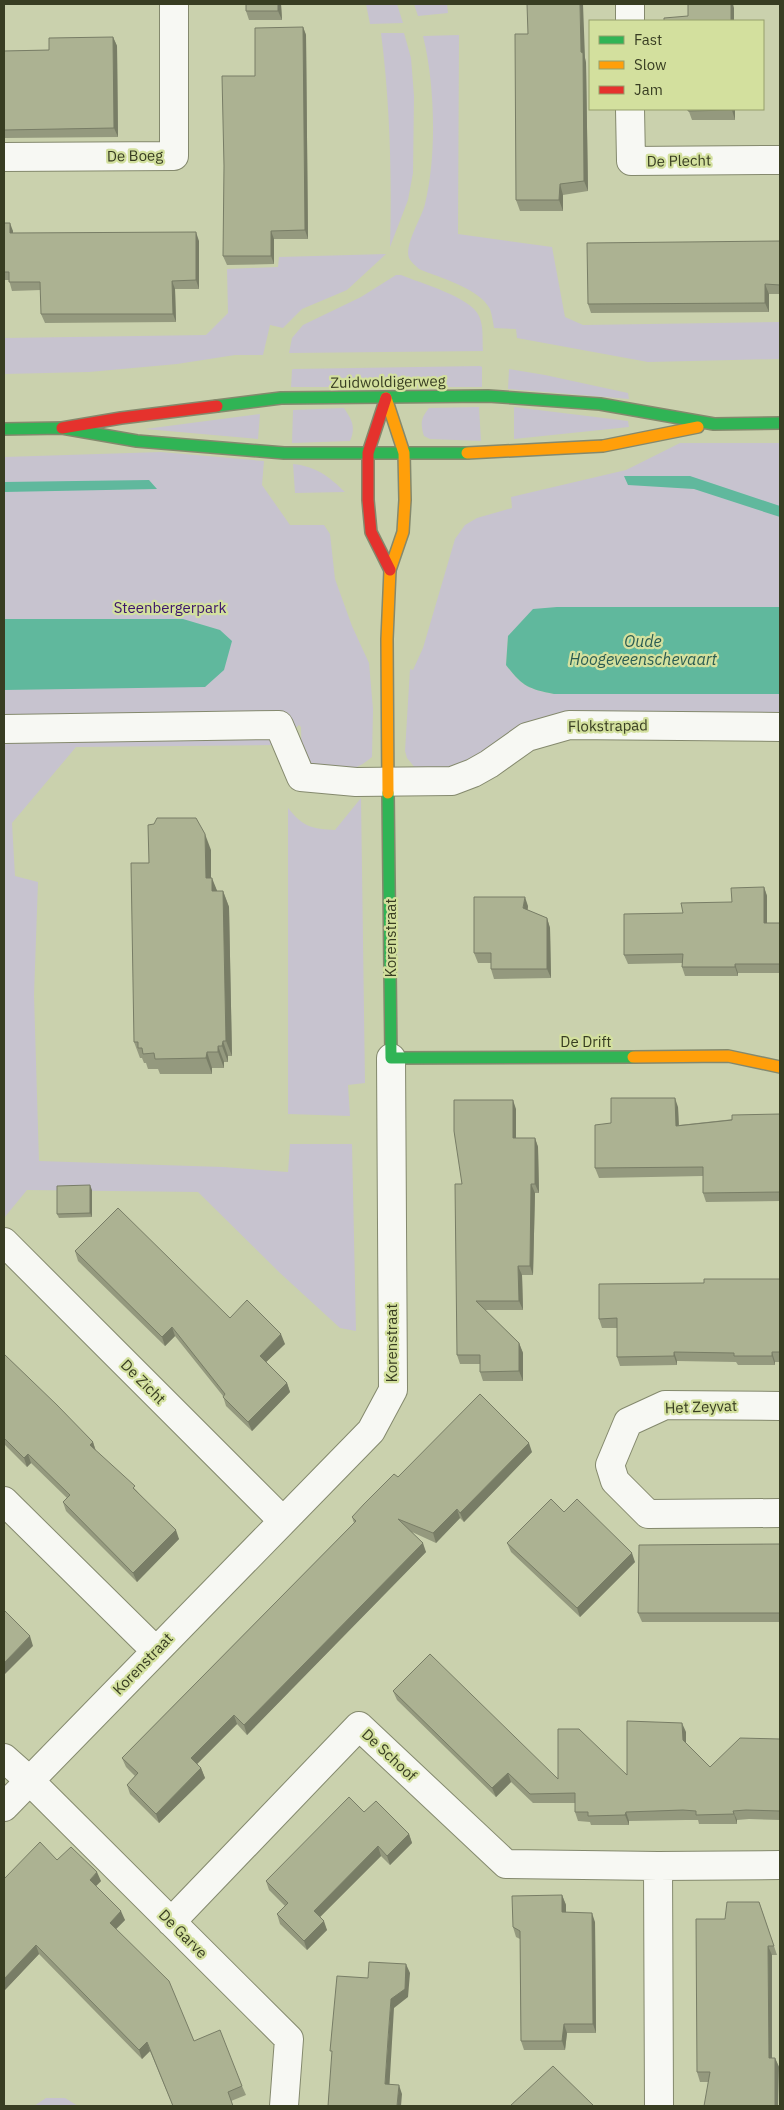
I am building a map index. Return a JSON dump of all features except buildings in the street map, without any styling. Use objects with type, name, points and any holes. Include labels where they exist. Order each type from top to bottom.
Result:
[{"type":"main road","name":"Zuidwoldigerweg","points":[[4,429],[62,428],[121,418],[282,398],[488,396],[591,404],[714,424],[780,424]]},
{"type":"main road","name":"Korenstraat","points":[[386,398],[368,453],[368,500],[371,532],[390,570]]},
{"type":"main road","name":"Korenstraat","points":[[386,398],[404,454],[405,500],[402,532],[390,570],[387,639],[392,1058]]},
{"type":"main road","name":"Zuidwoldigerweg","points":[[62,428],[137,441],[274,452],[404,454],[489,453],[603,446],[714,424]]},
{"type":"main road","name":"De Drift","points":[[392,1058],[728,1056],[780,1067]]},
{"type":"street","name":"De Boeg","points":[[4,157],[174,156],[174,4]]},
{"type":"street","points":[[630,4],[630,20]]},
{"type":"street","name":"De Plecht","points":[[630,110],[631,162],[780,160]]},
{"type":"street","points":[[4,729],[280,725],[301,777],[389,783]]},
{"type":"street","name":"Flokstrapad","points":[[389,783],[452,780],[473,773],[489,764],[527,737],[545,730],[569,725],[780,727]]},
{"type":"street","name":"Korenstraat","points":[[4,1807],[371,1431],[392,1390],[392,1058]]},
{"type":"street","name":"De Zicht","points":[[4,1242],[283,1521]]},
{"type":"street","name":"Het Zeyvat","points":[[780,1406],[665,1404],[628,1422],[610,1465],[615,1481],[648,1514],[780,1514]]},
{"type":"street","points":[[4,1502],[156,1651]]},
{"type":"street","name":"De Schoof","points":[[171,1922],[359,1726],[506,1864],[780,1865]]},
{"type":"street","name":"De Garve","points":[[4,1758],[30,1781],[288,2039],[284,2106]]},
{"type":"street","points":[[658,1866],[659,2106]]},
{"type":"green space","points":[[366,4],[397,4],[403,23],[370,24]]},
{"type":"green space","points":[[414,4],[447,4],[448,13],[418,16]]},
{"type":"green space","points":[[381,33],[404,33],[411,58],[414,96],[413,173],[408,200],[390,247],[390,140]]},
{"type":"green space","points":[[459,35],[458,234],[552,247],[565,317],[583,325],[780,322],[780,359],[648,362],[517,338],[516,329],[494,328],[490,309],[477,295],[458,284],[419,269],[414,264],[409,258],[408,252],[411,239],[425,204],[429,185],[433,142],[432,97],[423,36]]},
{"type":"green space","points":[[386,254],[347,290],[302,309],[283,328],[270,325],[263,355],[235,355],[177,364],[89,372],[4,374],[4,338],[206,335],[228,313],[227,269],[278,267],[279,257]]},
{"type":"green space","points":[[396,275],[401,275],[444,291],[474,309],[482,324],[483,351],[289,353],[292,338],[303,325],[361,297]]},
{"type":"green space","points":[[482,367],[482,387],[291,387],[293,369]]},
{"type":"green space","points":[[509,369],[628,393],[629,399],[508,389]]},
{"type":"green space","points":[[479,407],[481,441],[430,439],[424,436],[422,421],[429,408]]},
{"type":"green space","points":[[514,407],[628,421],[629,427],[514,439]]},
{"type":"green space","points":[[344,408],[352,424],[353,432],[350,441],[292,443],[293,410]]},
{"type":"green space","points":[[260,414],[258,439],[145,429]]},
{"type":"green space","points":[[680,443],[780,443],[780,607],[557,607],[508,636],[506,665],[526,686],[554,694],[780,694],[780,717],[561,717],[450,771],[416,769],[407,758],[405,751],[410,669],[413,670],[423,648],[455,539],[465,525],[477,518],[512,508],[511,497],[626,470]]},
{"type":"green space","name":"Steenbergerpark","points":[[161,452],[264,461],[262,485],[290,525],[324,525],[330,534],[335,579],[352,626],[369,663],[373,709],[372,757],[363,764],[347,770],[330,770],[302,763],[301,727],[299,725],[276,745],[76,747],[12,823],[15,876],[38,882],[34,995],[39,1161],[223,1167],[288,1172],[290,1144],[352,1144],[356,1331],[340,1328],[280,1273],[198,1192],[27,1190],[4,1218],[4,457]]},
{"type":"green space","points":[[293,464],[309,467],[321,473],[345,492],[295,493]]},
{"type":"green space","points":[[361,798],[365,1083],[348,1085],[350,1116],[288,1114],[288,808],[308,826],[335,830]]},
{"type":"green space","points":[[46,2098],[65,2098],[78,2106],[34,2106]]},
{"type":"water","points":[[624,476],[690,476],[780,506],[780,517],[694,489],[628,485]]},
{"type":"water","points":[[149,480],[157,489],[4,492],[4,482]]},
{"type":"water","name":"Oude Hoogeveenschevaart","points":[[557,607],[780,607],[780,694],[554,694],[526,686],[506,665],[508,636],[533,609]]},
{"type":"water","points":[[4,619],[183,619],[220,630],[232,641],[224,670],[205,687],[4,690]]},
{"type":"traffic: fast","points":[[217,406],[281,398],[488,396],[600,404],[714,424],[780,423]]},
{"type":"traffic: fast","points":[[4,429],[62,428],[137,441],[284,453],[467,453]]},
{"type":"traffic: fast","points":[[388,793],[391,1058],[633,1057]]},
{"type":"traffic: slow","points":[[386,398],[404,453],[405,500],[403,532],[390,570],[387,639],[388,793]]},
{"type":"traffic: slow","points":[[467,453],[603,446],[698,427]]},
{"type":"traffic: slow","points":[[633,1057],[728,1056],[780,1067]]},
{"type":"traffic: jam","points":[[386,398],[368,453],[368,500],[371,532],[390,570]]},
{"type":"traffic: jam","points":[[62,428],[121,418],[217,406]]}]
